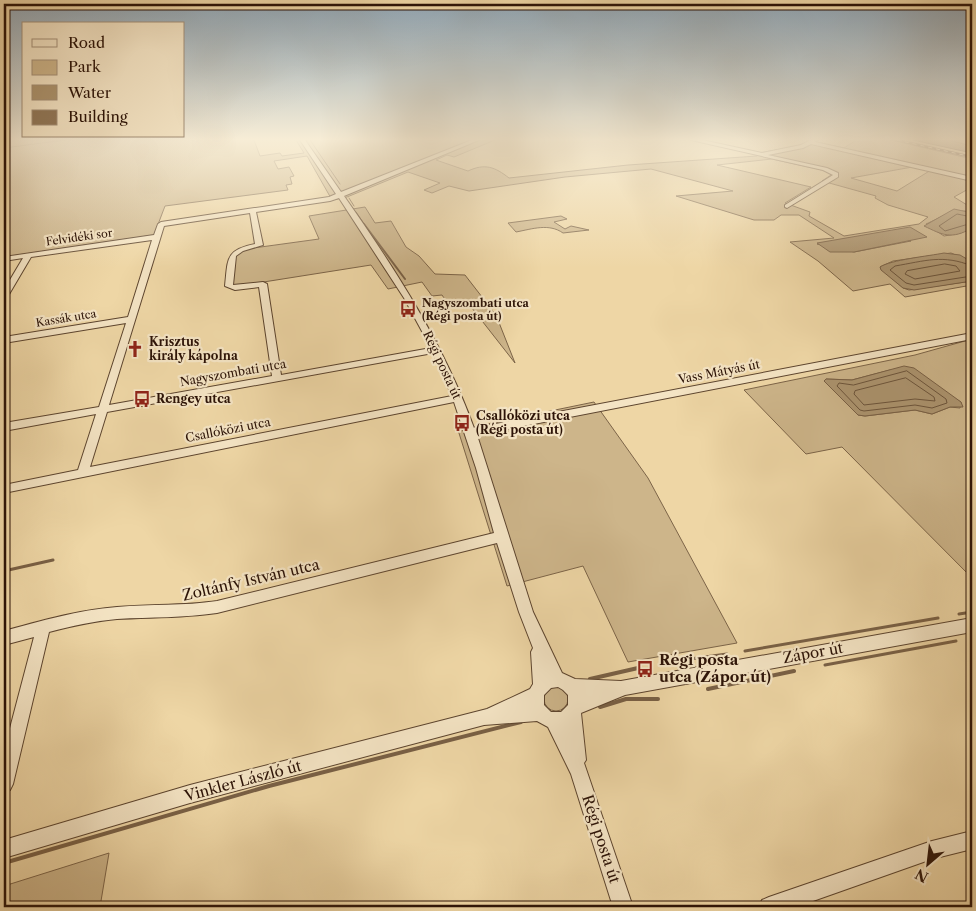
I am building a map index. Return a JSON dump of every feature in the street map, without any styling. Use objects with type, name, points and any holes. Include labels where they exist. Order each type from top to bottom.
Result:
[{"type":"street","name":"Régi posta út","points":[[330,183],[384,264],[437,350],[471,432],[537,643],[564,683]]},
{"type":"street","points":[[83,473],[161,224],[339,196],[372,183]]},
{"type":"street","points":[[787,206],[826,183]]},
{"type":"street","points":[[253,211],[259,245],[238,249],[233,254],[229,286],[235,288],[263,284],[277,378]]},
{"type":"street","name":"Felvidéki sor","points":[[4,259],[158,237]]},
{"type":"street","points":[[4,296],[29,256]]},
{"type":"street","name":"Kassák utca","points":[[4,340],[132,319]]},
{"type":"street","name":"Vass Mátyás út","points":[[471,432],[972,336]]},
{"type":"street","name":"Nagyszombati utca","points":[[4,427],[102,408],[437,350]]},
{"type":"street","name":"Csallóközi utca","points":[[4,489],[458,398]]},
{"type":"street","name":"Zoltánfy István utca","points":[[4,638],[108,614],[176,613],[217,607],[503,536]]},
{"type":"street","name":"Zápor út","points":[[564,683],[625,687],[972,625]]},
{"type":"street","points":[[4,784],[43,628]]},
{"type":"street","name":"Régi posta út","points":[[537,643],[538,690]]},
{"type":"street","points":[[551,680],[564,683],[576,696],[574,711],[566,719],[547,716],[538,707],[538,690],[551,680]]},
{"type":"street","name":"Zápor út","points":[[574,711],[625,687]]},
{"type":"street","name":"Vinkler László út","points":[[4,849],[190,794],[484,717],[538,690]]},
{"type":"street","name":"Régi posta út","points":[[574,711],[579,771]]},
{"type":"street","name":"Régi posta út","points":[[547,716],[579,771],[623,907]]},
{"type":"street","name":"Vinkler László út","points":[[484,717],[547,716]]},
{"type":"street","points":[[769,907],[932,850],[972,840]]},
{"type":"green space","points":[[4,183],[292,183],[292,184],[286,185],[288,190],[165,206],[154,235],[4,257]]},
{"type":"green space","points":[[322,183],[382,183],[347,197],[332,200]]},
{"type":"green space","points":[[440,183],[527,183],[469,191],[449,186],[432,193],[424,190]]},
{"type":"green space","points":[[701,183],[792,183],[811,187],[785,203],[810,212],[809,216],[844,236],[919,224],[928,217],[888,205],[875,198],[876,196],[827,183],[867,183],[897,191],[911,183],[972,183],[972,187],[954,197],[972,208],[972,213],[966,211],[955,212],[926,224],[944,236],[961,233],[972,227],[972,262],[951,253],[893,261],[880,267],[903,288],[909,290],[972,281],[972,285],[905,297],[890,284],[853,291],[818,261],[790,242],[834,238],[799,215],[781,215],[774,220],[754,220],[676,196],[733,191]],"holes":[[[868,235],[911,241],[854,252],[817,244]]]},
{"type":"green space","points":[[365,207],[375,223],[391,221],[406,247],[419,256],[435,274],[465,275],[496,315],[515,363],[468,303],[450,307],[442,295],[432,296],[422,282],[388,289],[371,265],[232,287],[234,255],[239,250],[319,239],[309,216]]},
{"type":"green space","points":[[561,216],[567,219],[554,222],[565,229],[571,226],[589,230],[563,233],[546,227],[516,232],[508,223]]},
{"type":"green space","points":[[972,339],[972,578],[842,447],[806,454],[744,390],[915,355]],"holes":[[[890,370],[961,402],[960,408],[950,407],[932,414],[915,410],[865,416],[858,415],[824,381],[826,379],[852,380]]]},
{"type":"green space","points":[[594,402],[648,478],[737,643],[628,662],[583,566],[507,586],[458,430]]},
{"type":"green space","points":[[556,687],[561,688],[567,694],[567,704],[561,710],[556,711],[551,710],[545,704],[544,699],[545,694],[551,688]]},
{"type":"green space","points":[[109,853],[100,907],[4,907],[4,886]]},
{"type":"water","points":[[954,209],[972,213],[972,228],[958,234],[947,235],[924,226]]},
{"type":"water","points":[[910,227],[927,237],[854,252],[830,252],[817,243]]},
{"type":"water","points":[[944,253],[960,255],[972,262],[972,281],[914,290],[903,288],[881,270],[880,267],[901,260]]},
{"type":"water","points":[[904,366],[914,368],[961,402],[963,407],[950,407],[932,414],[915,410],[865,416],[858,415],[824,381],[826,379],[852,380]]},
{"type":"waterway","points":[[349,198],[354,206]]},
{"type":"waterway","points":[[356,212],[365,225]]},
{"type":"waterway","points":[[364,224],[405,279]]},
{"type":"waterway","points":[[4,571],[53,560]]},
{"type":"waterway","points":[[959,614],[972,612]]},
{"type":"waterway","points":[[745,651],[938,618]]},
{"type":"waterway","points":[[825,665],[956,641]]},
{"type":"waterway","points":[[690,659],[727,654]]},
{"type":"waterway","points":[[590,679],[638,668]]},
{"type":"waterway","points":[[708,689],[794,671]]},
{"type":"waterway","points":[[600,707],[626,699],[658,699]]},
{"type":"waterway","points":[[4,863],[269,786],[521,722]]},
{"type":"place","name":"Nagyszombati utca (Régi posta út)","points":[[408,309]]},
{"type":"place","name":"Krisztus király kápolna","points":[[135,349]]},
{"type":"place","name":"Rengey utca","points":[[142,399]]},
{"type":"place","name":"Csallóközi utca (Régi posta út)","points":[[462,423]]},
{"type":"place","name":"Régi posta utca (Zápor út)","points":[[645,669]]}]
